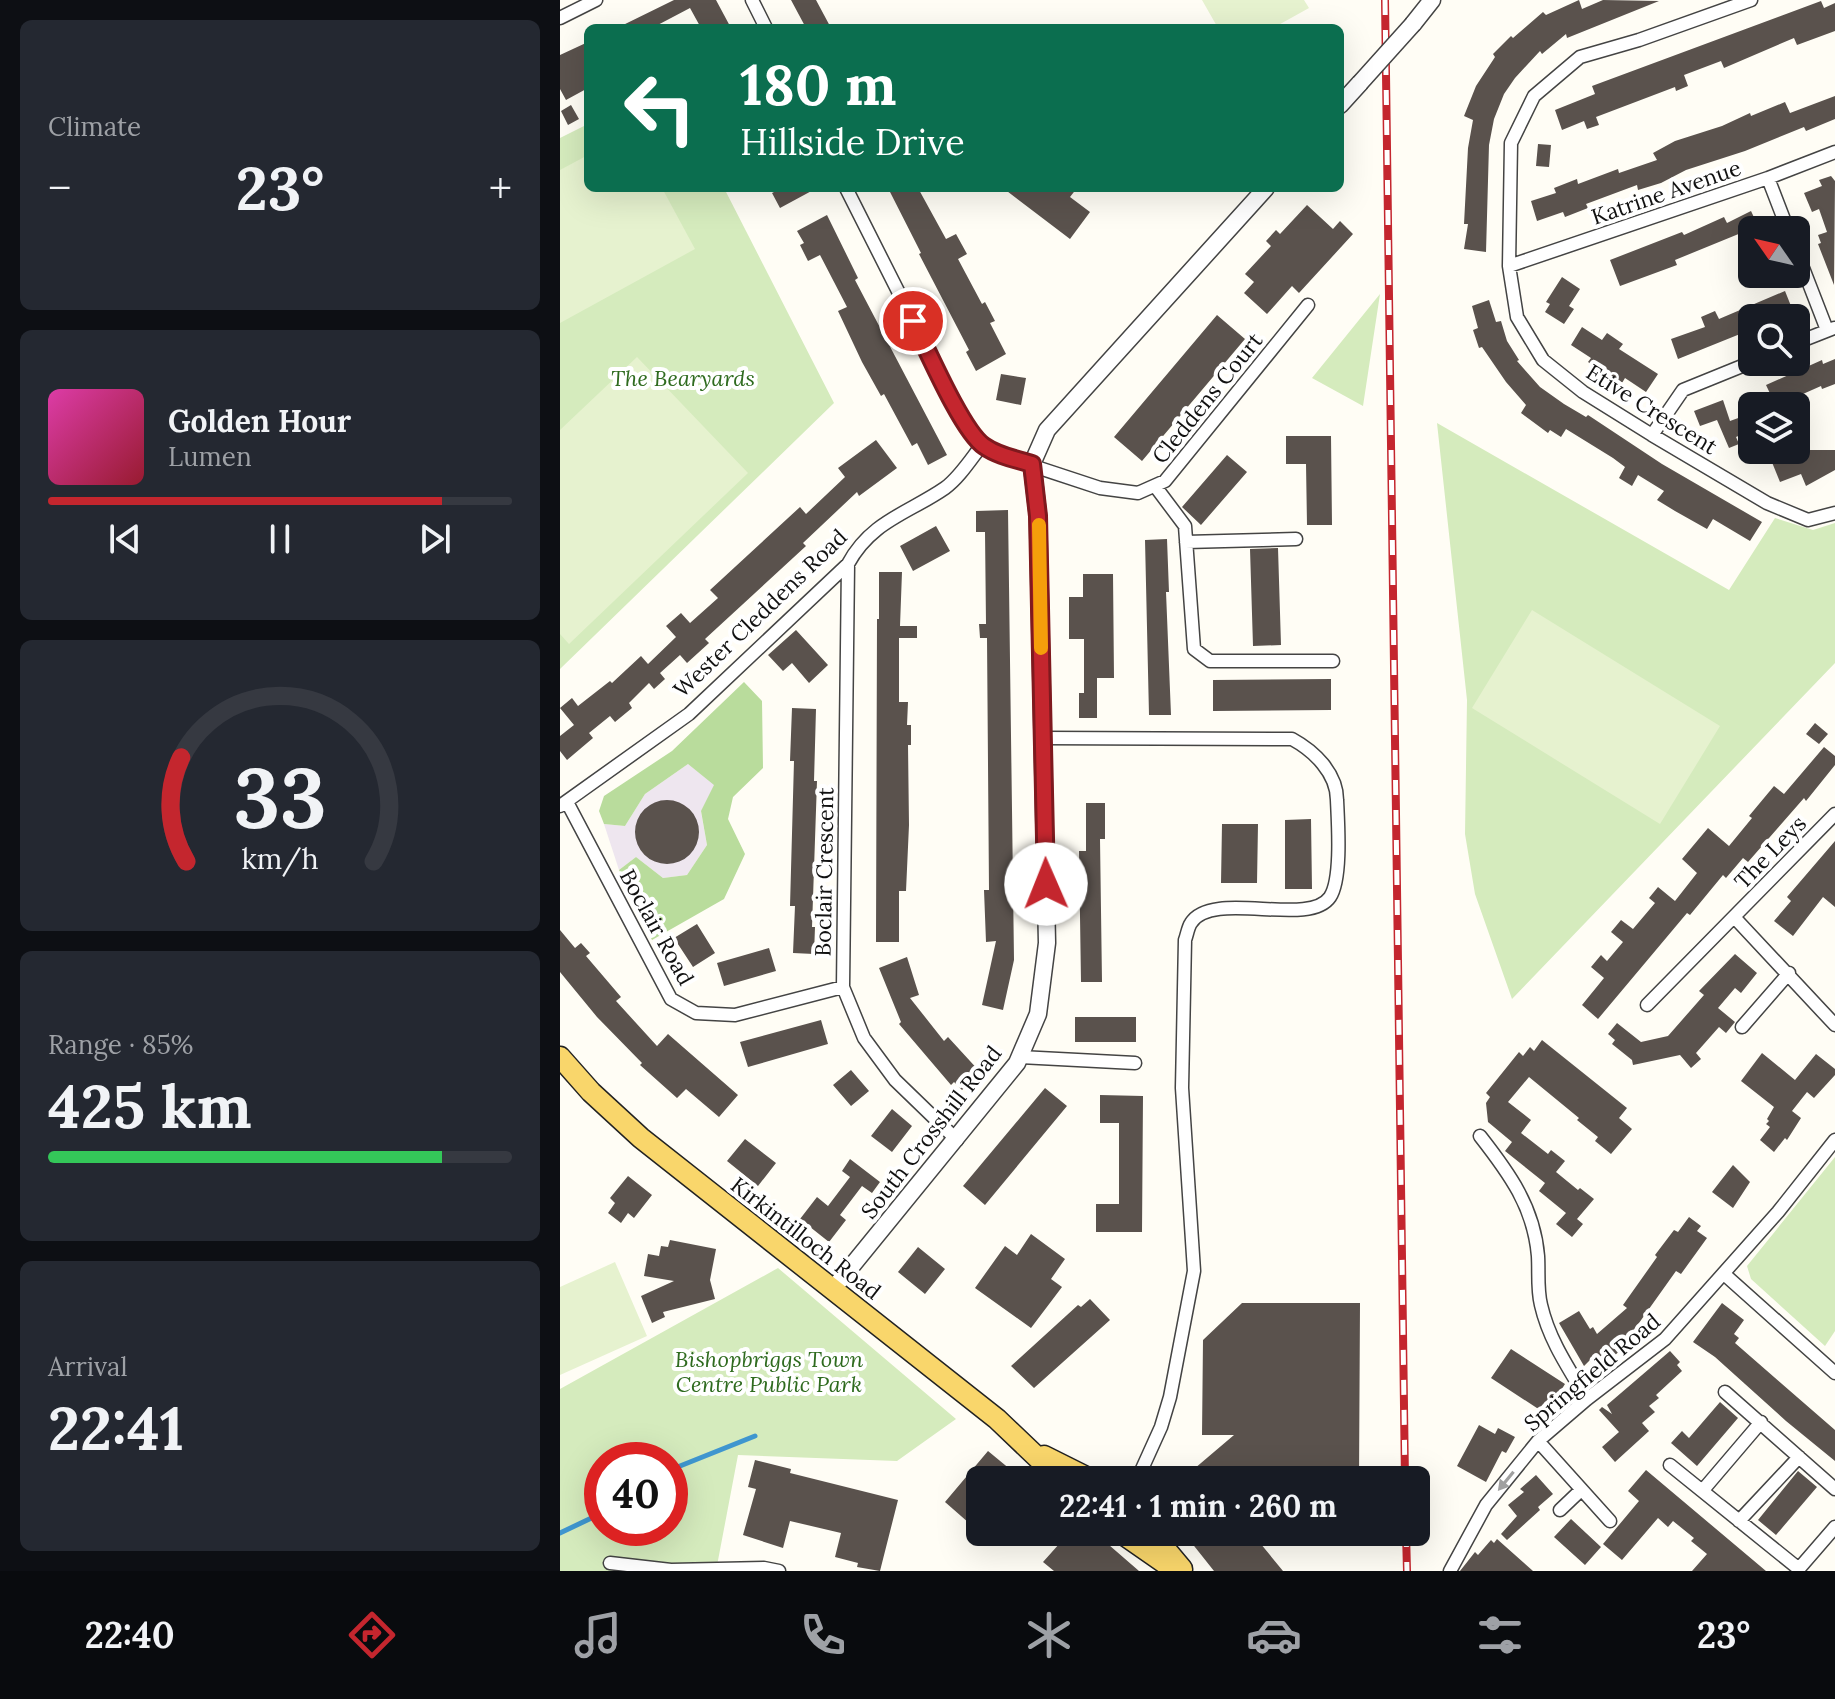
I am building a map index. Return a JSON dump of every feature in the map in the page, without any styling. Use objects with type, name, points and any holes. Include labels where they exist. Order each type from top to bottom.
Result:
[{"type":"main road","name":"Kirkintilloch Road","points":[[560,1057],[591,1092],[641,1138],[997,1419],[1047,1466]]},
{"type":"main road","name":"Kirkintilloch Road","points":[[1030,1449],[1064,1466]]},
{"type":"main road","points":[[1138,1546],[1176,1571]]},
{"type":"main road","points":[[1164,1546],[1183,1571]]},
{"type":"street","points":[[560,18],[596,0]]},
{"type":"street","points":[[752,0],[764,24]]},
{"type":"street","points":[[1344,101],[1432,0]]},
{"type":"street","name":"Etive Crescent","points":[[1751,0],[1639,40],[1580,57],[1534,96],[1511,143],[1509,266],[1517,317],[1543,360],[1583,392],[1652,435],[1767,503],[1808,520],[1835,513]]},
{"type":"street","name":"Katrine Avenue","points":[[1509,266],[1768,178],[1835,152]]},
{"type":"street","points":[[1768,178],[1783,216]]},
{"type":"street","points":[[848,192],[966,427],[982,445]]},
{"type":"street","points":[[1032,464],[1047,430],[1262,192]]},
{"type":"street","points":[[1810,282],[1831,329],[1810,337]]},
{"type":"street","name":"Cleddens Court","points":[[982,445],[1000,455],[1100,488],[1138,493],[1155,486],[1165,481],[1308,305]]},
{"type":"street","points":[[1652,435],[1683,390],[1738,368]]},
{"type":"street","name":"Wester Cleddens Road","points":[[564,804],[689,714],[848,564],[856,550],[895,515],[947,487],[982,445]]},
{"type":"street","name":"South Crosshill Road","points":[[833,1289],[957,1140],[1020,1057],[1038,1014],[1047,943],[1038,516],[1032,464]]},
{"type":"street","points":[[1155,486],[1185,526],[1194,649],[1210,661],[1333,661]]},
{"type":"street","points":[[1186,542],[1296,539]]},
{"type":"street","name":"Boclair Crescent","points":[[848,564],[843,987],[864,1038],[895,1080],[957,1140]]},
{"type":"street","points":[[1043,738],[1292,739],[1310,749],[1324,766],[1337,793],[1338,849],[1334,889],[1329,900],[1320,906],[1297,910],[1234,908],[1208,911],[1192,921],[1185,940],[1182,1088],[1194,1271],[1170,1397],[1161,1427],[1143,1466]]},
{"type":"street","name":"Boclair Road","points":[[564,804],[671,999],[696,1013],[735,1015],[843,987]]},
{"type":"street","name":"The Leys","points":[[1647,1005],[1835,814]]},
{"type":"street","name":"The Leys","points":[[1734,917],[1835,1025]]},
{"type":"street","points":[[1742,1027],[1789,973]]},
{"type":"street","points":[[1020,1057],[1135,1063]]},
{"type":"street","points":[[1480,1136],[1512,1176],[1528,1211],[1538,1255],[1540,1302],[1548,1329],[1587,1399]]},
{"type":"street","name":"Springfield Road","points":[[1450,1571],[1486,1505],[1538,1441],[1665,1339],[1778,1212],[1835,1140]]},
{"type":"street","points":[[1724,1274],[1835,1373]]},
{"type":"street","points":[[1725,1392],[1835,1489]]},
{"type":"street","points":[[1703,1490],[1761,1422]]},
{"type":"street","points":[[1538,1441],[1610,1521]]},
{"type":"street","points":[[1739,1521],[1799,1457]]},
{"type":"street","points":[[1670,1465],[1798,1570],[1835,1527]]},
{"type":"street","points":[[1560,1510],[1581,1490]]},
{"type":"street","points":[[610,1563],[671,1570],[764,1568],[779,1571]]},
{"type":"shaded area","points":[[688,764],[715,785],[701,812],[707,845],[687,875],[663,878],[636,857],[619,870],[604,824],[625,826],[645,794]]},
{"type":"green space","points":[[1202,0],[1304,0],[1309,8],[1280,24],[1216,24]]},
{"type":"green space","name":"The Bearyards","points":[[584,126],[584,192],[726,192],[834,403],[560,669],[560,138]]},
{"type":"green space","points":[[584,157],[584,192],[664,192],[695,249],[560,323],[560,170]]},
{"type":"green space","points":[[1380,294],[1363,406],[1312,378]]},
{"type":"green space","points":[[637,357],[748,473],[569,644],[560,634],[560,430]]},
{"type":"green space","points":[[1437,423],[1729,590],[1775,518],[1813,530],[1835,523],[1835,663],[1512,999],[1475,894],[1465,834],[1467,700]]},
{"type":"green space","points":[[1532,610],[1720,726],[1660,824],[1472,708]]},
{"type":"green space","points":[[744,682],[762,701],[763,768],[733,797],[728,819],[745,854],[724,899],[652,940],[619,870],[636,857],[663,878],[687,875],[707,845],[701,811],[714,785],[688,764],[645,794],[625,826],[604,824],[599,811],[604,796],[672,751]]},
{"type":"green space","points":[[1835,1157],[1835,1331],[1825,1346],[1751,1279],[1747,1266]]},
{"type":"green space","points":[[615,1262],[647,1336],[560,1375],[560,1287]]},
{"type":"green space","name":"Bishopbriggs Town Centre Public Park","points":[[778,1268],[956,1419],[897,1461],[738,1455],[716,1571],[560,1571],[560,1389]]},
{"type":"building","points":[[674,0],[716,0],[729,24],[699,24],[690,8],[660,24],[625,24]]},
{"type":"building","points":[[791,0],[816,0],[829,24],[804,24]]},
{"type":"building","points":[[1579,0],[1582,9],[1603,0],[1659,1],[1567,38],[1566,34],[1542,54],[1540,51],[1515,78],[1504,94],[1494,119],[1489,145],[1486,252],[1464,249],[1468,224],[1464,224],[1468,148],[1473,120],[1464,116],[1476,86],[1495,57],[1493,54],[1511,36],[1513,38],[1543,12],[1546,15]]},
{"type":"building","points":[[1821,1],[1824,8],[1835,3],[1835,31],[1797,45],[1794,38],[1724,68],[1721,61],[1684,75],[1688,86],[1676,91],[1675,87],[1596,117],[1599,125],[1587,129],[1584,121],[1562,130],[1555,110],[1595,94],[1592,86]]},
{"type":"building","points":[[584,44],[584,90],[566,100],[560,89],[560,55]]},
{"type":"building","points":[[1835,96],[1835,119],[1806,131],[1804,127],[1686,170],[1661,183],[1638,190],[1637,185],[1586,204],[1588,208],[1565,217],[1563,212],[1537,221],[1531,201],[1556,193],[1554,188],[1577,179],[1578,184],[1618,169],[1619,173],[1657,160],[1653,153],[1675,141],[1750,113],[1751,116],[1785,102],[1790,113]]},
{"type":"building","points":[[571,105],[579,119],[568,125],[561,111]]},
{"type":"building","points":[[1538,144],[1551,145],[1549,167],[1536,166]]},
{"type":"building","points":[[1831,176],[1835,181],[1834,285],[1818,244],[1821,243],[1818,235],[1827,232],[1819,209],[1812,212],[1804,193],[1822,186],[1819,180]]},
{"type":"building","points":[[774,192],[810,192],[780,208]]},
{"type":"building","points":[[890,192],[920,192],[946,239],[956,234],[967,254],[958,259],[982,304],[985,302],[995,321],[990,323],[1006,354],[976,371],[966,352],[969,350]]},
{"type":"building","points":[[1008,192],[1074,192],[1070,197],[1090,212],[1070,239]]},
{"type":"building","points":[[1307,205],[1333,229],[1340,221],[1353,234],[1299,293],[1292,286],[1267,314],[1244,293],[1254,282],[1245,274],[1271,246],[1266,241],[1276,230],[1280,234]]},
{"type":"building","points":[[827,215],[858,278],[855,280],[947,455],[928,465],[917,443],[912,446],[884,394],[881,396],[862,362],[838,311],[847,307],[820,255],[808,261],[800,245],[804,243],[797,231]]},
{"type":"building","points":[[1724,217],[1727,223],[1738,218],[1738,234],[1675,260],[1677,265],[1620,286],[1610,260],[1682,232],[1684,235]]},
{"type":"building","points":[[1562,277],[1580,289],[1569,306],[1574,309],[1564,324],[1545,312],[1550,304],[1546,302]]},
{"type":"building","points":[[1785,291],[1790,304],[1754,304]]},
{"type":"building","points":[[1489,300],[1496,322],[1501,321],[1517,361],[1540,387],[1662,464],[1762,522],[1750,541],[1713,519],[1707,529],[1657,500],[1664,491],[1638,475],[1632,486],[1619,478],[1625,467],[1613,458],[1566,429],[1561,437],[1550,430],[1548,433],[1521,413],[1526,405],[1482,347],[1479,348],[1473,330],[1478,328],[1472,306]]},
{"type":"building","points":[[1715,311],[1719,319],[1738,311],[1738,335],[1678,359],[1671,339],[1705,327],[1701,317]]},
{"type":"building","points":[[1217,315],[1245,339],[1142,461],[1114,437]]},
{"type":"building","points":[[1582,327],[1602,340],[1607,333],[1623,344],[1619,349],[1658,374],[1646,392],[1625,378],[1622,383],[1602,371],[1588,362],[1591,358],[1571,345]]},
{"type":"building","points":[[1835,359],[1835,384],[1808,392],[1769,392],[1766,385],[1786,376],[1810,376],[1810,365],[1822,360],[1823,364]]},
{"type":"building","points":[[1001,374],[1026,378],[1021,405],[996,400]]},
{"type":"building","points":[[1723,400],[1730,421],[1738,418],[1738,444],[1729,448],[1717,420],[1700,426],[1694,411]]},
{"type":"building","points":[[1286,436],[1331,436],[1332,525],[1307,525],[1306,464],[1286,464]]},
{"type":"building","points":[[876,440],[897,468],[859,496],[857,492],[803,543],[806,546],[705,639],[709,643],[687,663],[680,655],[660,673],[665,679],[654,689],[649,683],[629,703],[632,708],[615,722],[610,716],[589,733],[593,738],[567,760],[560,751],[560,736],[574,725],[560,708],[572,698],[578,706],[610,681],[612,683],[641,656],[648,664],[676,637],[666,626],[681,613],[690,623],[718,598],[710,590],[800,507],[806,514],[845,477],[838,468]]},
{"type":"building","points":[[1810,450],[1835,450],[1835,470],[1806,486],[1801,474],[1780,482],[1773,464],[1810,464]]},
{"type":"building","points":[[1227,455],[1247,472],[1201,525],[1182,507]]},
{"type":"building","points":[[1008,510],[1014,960],[1003,1010],[982,1005],[996,941],[986,942],[984,890],[989,890],[987,638],[980,638],[979,624],[986,624],[985,532],[976,532],[976,511]]},
{"type":"building","points":[[936,526],[950,551],[913,571],[900,546]]},
{"type":"building","points":[[1167,539],[1171,715],[1149,715],[1145,540]]},
{"type":"building","points":[[1278,548],[1281,645],[1253,646],[1250,549]]},
{"type":"building","points":[[879,572],[902,572],[900,626],[917,626],[917,638],[899,638],[899,702],[908,702],[907,725],[911,725],[911,745],[908,745],[906,891],[899,891],[899,942],[876,942]]},
{"type":"building","points":[[1083,574],[1113,574],[1114,678],[1097,678],[1097,718],[1079,718],[1079,693],[1084,693],[1084,639],[1069,639],[1069,597],[1083,597]]},
{"type":"building","points":[[796,630],[828,665],[809,683],[792,663],[783,671],[768,655]]},
{"type":"building","points":[[1331,679],[1331,710],[1213,711],[1213,680]]},
{"type":"building","points":[[792,708],[816,709],[814,954],[793,953],[795,906],[790,906],[794,761],[790,761]]},
{"type":"building","points":[[1815,723],[1828,734],[1819,744],[1806,734]]},
{"type":"building","points":[[1824,747],[1835,756],[1835,765],[1806,801],[1804,798],[1748,862],[1743,858],[1726,878],[1723,875],[1598,1019],[1582,1005],[1604,978],[1591,967],[1601,955],[1607,961],[1623,942],[1611,932],[1621,920],[1633,929],[1655,903],[1649,898],[1658,887],[1675,901],[1697,873],[1682,859],[1708,828],[1729,846],[1774,786],[1784,794]]},
{"type":"building","points":[[661,800],[673,800],[690,809],[697,820],[697,844],[690,855],[673,864],[661,864],[649,859],[640,850],[635,838],[635,826],[640,814],[649,805]]},
{"type":"building","points":[[1086,803],[1105,803],[1105,839],[1100,839],[1102,982],[1081,982],[1079,851],[1086,851]]},
{"type":"building","points":[[1311,819],[1312,889],[1285,889],[1285,820]]},
{"type":"building","points":[[1222,824],[1258,824],[1257,883],[1221,883]]},
{"type":"building","points":[[1835,841],[1835,907],[1823,897],[1793,936],[1774,921],[1791,901],[1787,897]]},
{"type":"building","points":[[697,924],[715,953],[693,967],[674,938]]},
{"type":"building","points":[[560,930],[575,948],[581,943],[590,953],[586,956],[621,997],[616,1001],[657,1046],[668,1034],[738,1095],[719,1117],[686,1089],[677,1098],[640,1065],[642,1063],[597,1017],[560,972]]},
{"type":"building","points":[[769,948],[776,971],[724,986],[717,963]]},
{"type":"building","points":[[1735,954],[1757,973],[1741,993],[1735,988],[1718,1008],[1735,1022],[1726,1033],[1719,1027],[1696,1053],[1701,1059],[1691,1068],[1680,1055],[1633,1065],[1632,1060],[1612,1044],[1615,1040],[1608,1034],[1617,1023],[1641,1042],[1668,1036],[1704,995],[1699,991]]},
{"type":"building","points":[[907,957],[919,995],[910,998],[944,1041],[948,1037],[981,1073],[962,1090],[954,1082],[951,1085],[899,1024],[901,1022],[879,968]]},
{"type":"building","points":[[1075,1017],[1136,1017],[1136,1042],[1075,1042]]},
{"type":"building","points":[[821,1020],[828,1044],[748,1067],[740,1042]]},
{"type":"building","points":[[1542,1040],[1627,1108],[1619,1118],[1632,1129],[1611,1154],[1595,1141],[1598,1137],[1577,1120],[1579,1118],[1529,1077],[1508,1102],[1531,1120],[1521,1133],[1548,1154],[1551,1150],[1565,1161],[1556,1172],[1594,1199],[1577,1219],[1583,1224],[1572,1237],[1556,1224],[1566,1213],[1539,1191],[1545,1183],[1505,1151],[1512,1142],[1488,1122],[1486,1103],[1490,1097],[1486,1093],[1519,1052],[1523,1056],[1530,1047],[1534,1051]]},
{"type":"building","points":[[1762,1053],[1795,1080],[1816,1054],[1835,1069],[1835,1075],[1814,1098],[1807,1092],[1792,1111],[1801,1118],[1787,1140],[1785,1138],[1774,1152],[1760,1140],[1770,1127],[1766,1124],[1767,1119],[1774,1107],[1741,1081]]},
{"type":"building","points":[[851,1070],[869,1091],[851,1106],[833,1085]]},
{"type":"building","points":[[1045,1088],[1067,1106],[985,1205],[963,1186]]},
{"type":"building","points":[[1100,1095],[1143,1096],[1142,1232],[1096,1232],[1096,1204],[1119,1204],[1119,1123],[1100,1123]]},
{"type":"building","points":[[892,1109],[912,1126],[892,1152],[871,1136]]},
{"type":"building","points":[[745,1139],[776,1163],[758,1186],[727,1161]]},
{"type":"building","points":[[850,1159],[880,1182],[872,1193],[862,1186],[840,1215],[846,1220],[829,1242],[800,1219],[817,1197],[828,1206],[850,1177],[842,1171]]},
{"type":"building","points":[[1733,1165],[1750,1182],[1733,1208],[1712,1192]]},
{"type":"building","points":[[628,1176],[652,1195],[634,1218],[628,1213],[621,1223],[608,1213],[615,1203],[610,1198]]},
{"type":"building","points":[[1689,1217],[1701,1226],[1697,1231],[1707,1238],[1681,1274],[1676,1271],[1634,1330],[1638,1332],[1620,1347],[1622,1349],[1607,1362],[1601,1356],[1584,1366],[1559,1323],[1579,1311],[1590,1329],[1593,1327],[1597,1334],[1627,1308],[1623,1305],[1657,1257],[1655,1255],[1674,1230],[1678,1232]]},
{"type":"building","points":[[1031,1234],[1065,1259],[1051,1279],[1062,1287],[1031,1328],[975,1288],[1005,1246],[1017,1255]]},
{"type":"building","points":[[670,1240],[716,1249],[710,1280],[715,1299],[663,1312],[665,1317],[652,1323],[641,1296],[674,1281],[644,1276],[648,1254],[659,1256],[661,1246],[668,1247]]},
{"type":"building","points":[[918,1247],[945,1269],[925,1294],[898,1272]]},
{"type":"building","points":[[1090,1299],[1110,1320],[1034,1388],[1011,1366],[1078,1305],[1081,1307]]},
{"type":"building","points":[[1242,1303],[1360,1303],[1359,1466],[1197,1466],[1234,1435],[1202,1435],[1203,1340]]},
{"type":"building","points":[[1722,1303],[1744,1320],[1734,1334],[1739,1338],[1735,1343],[1835,1430],[1835,1461],[1715,1357],[1693,1342]]},
{"type":"building","points":[[1511,1349],[1565,1384],[1546,1414],[1491,1378]]},
{"type":"building","points":[[1670,1351],[1680,1362],[1677,1365],[1682,1371],[1656,1395],[1659,1398],[1649,1406],[1655,1412],[1642,1423],[1649,1431],[1615,1462],[1602,1447],[1619,1432],[1599,1410],[1602,1407],[1612,1414],[1607,1405]]},
{"type":"building","points":[[1720,1402],[1738,1418],[1697,1466],[1671,1443],[1682,1431],[1689,1438]]},
{"type":"building","points":[[1479,1425],[1495,1434],[1498,1428],[1515,1437],[1506,1453],[1502,1451],[1486,1482],[1457,1466]]},
{"type":"building","points":[[988,1451],[1006,1466],[975,1466]]},
{"type":"building","points":[[755,1460],[791,1469],[790,1473],[898,1500],[880,1571],[857,1567],[858,1563],[835,1557],[841,1533],[790,1521],[783,1548],[743,1535],[756,1489],[748,1487]]},
{"type":"building","points":[[1646,1470],[1766,1571],[1692,1571],[1707,1554],[1691,1541],[1694,1538],[1673,1521],[1668,1527],[1658,1518],[1622,1560],[1603,1544],[1639,1501],[1628,1491]]},
{"type":"building","points":[[1798,1471],[1817,1487],[1776,1535],[1758,1520]]},
{"type":"building","points":[[1536,1475],[1553,1494],[1507,1540],[1501,1534],[1517,1516],[1508,1505],[1524,1492],[1520,1489]]},
{"type":"building","points":[[966,1477],[966,1520],[945,1502]]},
{"type":"building","points":[[1571,1519],[1601,1547],[1585,1565],[1554,1537]]},
{"type":"building","points":[[1497,1539],[1533,1571],[1460,1571],[1475,1552],[1478,1555],[1491,1540],[1494,1543]]},
{"type":"building","points":[[1057,1546],[1110,1546],[1139,1571],[1054,1571],[1043,1562]]},
{"type":"building","points":[[1194,1546],[1262,1546],[1283,1571],[1214,1571]]},
{"type":"waterway","points":[[688,1463],[755,1436]]},
{"type":"waterway","points":[[560,1533],[584,1522]]},
{"type":"railway","points":[[1385,0],[1405,1466]]},
{"type":"railway","points":[[1406,1546],[1407,1571]]},
{"type":"slow traffic","points":[[1039,525],[1041,648]]},
{"type":"route","points":[[913,321],[968,430],[982,445],[1000,455],[1032,464],[1038,516],[1046,884]]}]
